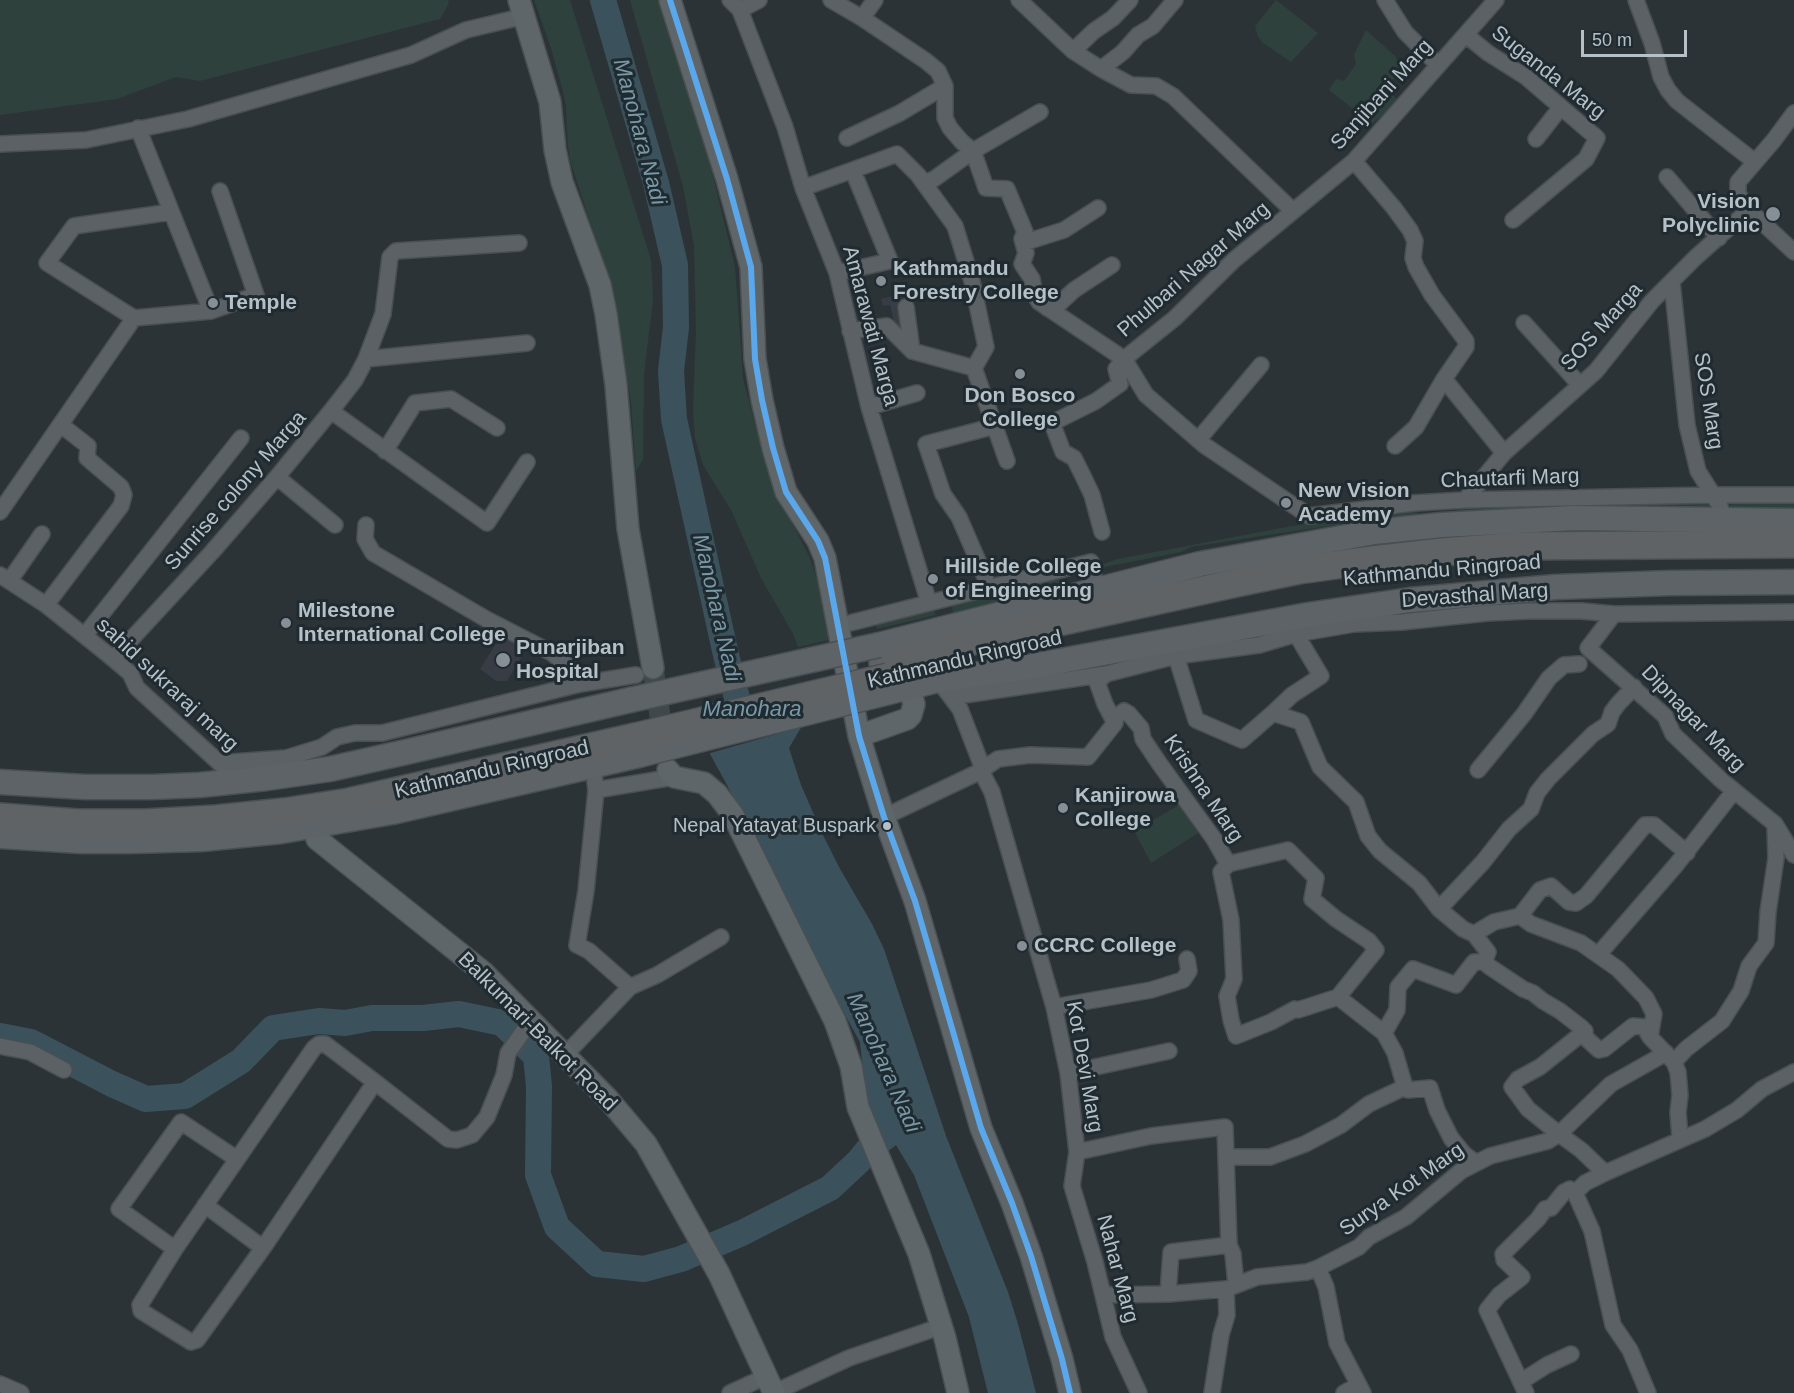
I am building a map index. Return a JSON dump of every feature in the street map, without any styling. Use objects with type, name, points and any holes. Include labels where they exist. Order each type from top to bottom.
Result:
[{"type":"highway","name":"Kathmandu Ringroad","points":[[890,672],[977,640],[1299,570],[1442,552],[1519,546],[1794,544]]},
{"type":"highway","name":"Kathmandu Ringroad","points":[[0,801],[96,806],[170,805],[274,796],[388,777],[634,728],[890,672],[1007,652],[1236,597],[1287,587],[1412,569],[1576,560],[1794,558]]},
{"type":"highway","name":"Kathmandu Ringroad","points":[[0,817],[78,823],[145,823],[284,812],[349,802],[634,728]]},
{"type":"main road","points":[[670,0],[728,179],[749,258],[755,359],[773,448],[786,492],[818,541],[825,558],[859,736],[884,817],[915,901],[981,1128],[1031,1256],[1070,1393]]},
{"type":"main road","points":[[522,8],[550,102],[555,150],[562,182],[600,285],[606,314],[616,385],[628,529],[644,671]]},
{"type":"main road","points":[[0,782],[85,787],[152,787],[249,780],[634,728],[890,672],[1097,592],[1200,564],[1374,532],[1442,525],[1574,518],[1794,521]]},
{"type":"main road","points":[[890,672],[945,688],[1028,667],[1308,615],[1410,600],[1555,587],[1794,582]]},
{"type":"main road","points":[[859,736],[902,722],[911,715],[914,704],[890,672]]},
{"type":"main road","points":[[0,836],[81,841],[166,840],[243,835],[313,827],[392,812],[593,765],[634,728]]},
{"type":"main road","points":[[671,773],[704,783],[717,794],[733,815],[835,1021],[851,1066],[858,1107],[919,1254],[942,1326],[958,1393]]},
{"type":"main road","name":"Balkumari-Balkot Road","points":[[313,827],[317,839],[483,972],[608,1100],[646,1144],[719,1274],[771,1388]]},
{"type":"street","points":[[735,5],[759,0]]},
{"type":"street","points":[[831,0],[862,18],[938,71],[945,86],[945,118],[950,128],[973,151],[987,188],[1007,189],[1025,232],[1022,239],[1026,254],[1022,264],[1032,279],[1039,302],[1124,359],[1116,369],[1120,384],[1096,401],[1052,423],[1063,452],[1074,458],[1092,495],[1102,532]]},
{"type":"street","points":[[862,18],[875,0]]},
{"type":"street","name":"Phulbari Nagar Marg","points":[[1020,0],[1051,33],[1101,69],[1131,85],[1156,86],[1173,96],[1293,211],[1234,260],[1175,318],[1124,359],[1146,395],[1198,440],[1309,516]]},
{"type":"street","points":[[1073,51],[1094,31],[1113,18],[1130,0]]},
{"type":"street","points":[[1101,69],[1123,52],[1138,35],[1153,26],[1175,0]]},
{"type":"street","points":[[1385,0],[1405,32],[1438,65]]},
{"type":"street","name":"Sanjibani Marg","points":[[1293,211],[1354,161],[1496,0]]},
{"type":"street","points":[[1636,0],[1652,43],[1660,76],[1668,90],[1677,101],[1755,162]]},
{"type":"street","name":"Amarawati Marga","points":[[735,5],[785,127],[802,188],[837,273],[869,407],[929,603]]},
{"type":"street","points":[[0,144],[86,140],[188,119],[411,55],[522,8]]},
{"type":"street","name":"Suganda Marg","points":[[1466,35],[1488,53],[1526,77],[1598,138],[1586,159],[1513,220]]},
{"type":"street","points":[[847,138],[900,113],[945,86]]},
{"type":"street","points":[[1536,139],[1561,107]]},
{"type":"street","points":[[924,183],[934,179],[973,151],[1040,112]]},
{"type":"street","points":[[1794,113],[1738,182],[1738,193],[1743,203],[1794,252]]},
{"type":"street","points":[[138,128],[211,311]]},
{"type":"street","points":[[802,188],[897,154],[924,183],[955,226],[972,281],[986,347],[974,368],[1007,461]]},
{"type":"street","points":[[1354,161],[1410,230],[1414,241],[1413,258],[1416,267],[1432,295],[1466,341],[1466,347],[1416,427],[1395,446]]},
{"type":"street","points":[[837,273],[890,261],[853,171]]},
{"type":"street","points":[[1667,177],[1719,238]]},
{"type":"street","points":[[171,212],[74,225],[47,263],[134,318],[211,311],[256,295],[220,191]]},
{"type":"street","points":[[1023,243],[1064,230],[1098,208]]},
{"type":"street","name":"SOS Marga","points":[[1465,500],[1504,453],[1596,371],[1652,301],[1696,257],[1749,210]]},
{"type":"street","points":[[331,411],[355,380],[366,358],[383,314],[390,257],[396,251],[519,243]]},
{"type":"street","points":[[1047,308],[1060,303],[1074,290],[1112,265]]},
{"type":"street","name":"SOS Marg","points":[[1672,282],[1687,425],[1698,471],[1720,506],[1722,520]]},
{"type":"street","points":[[906,306],[912,351]]},
{"type":"street","points":[[0,512],[134,318]]},
{"type":"street","points":[[1524,323],[1580,385]]},
{"type":"street","points":[[850,331],[887,327],[912,351],[974,368]]},
{"type":"street","points":[[366,358],[527,343]]},
{"type":"street","points":[[1198,440],[1261,365]]},
{"type":"street","points":[[1444,379],[1504,453]]},
{"type":"street","points":[[869,407],[916,393]]},
{"type":"street","points":[[385,451],[415,403],[451,399],[497,428]]},
{"type":"street","name":"Sunrise colony Marga","points":[[113,659],[277,477],[331,411],[487,523],[527,462]]},
{"type":"street","points":[[46,605],[121,506],[124,495],[121,487],[87,458],[88,446],[61,424]]},
{"type":"street","points":[[988,590],[985,577],[959,517],[943,494],[926,444],[995,426]]},
{"type":"street","points":[[85,635],[241,438]]},
{"type":"street","points":[[277,477],[335,525]]},
{"type":"street","name":"Chautarfi Marg","points":[[1309,516],[1414,503],[1465,500],[1794,495]]},
{"type":"street","points":[[366,525],[365,539],[373,553],[486,619],[552,653],[570,668],[580,684]]},
{"type":"street","points":[[5,578],[42,534]]},
{"type":"street","points":[[838,626],[988,590],[1090,562],[1097,592]]},
{"type":"street","name":"sahid sukraraj marg","points":[[5,578],[46,605],[85,635],[130,673],[137,688],[219,763],[233,775],[249,780]]},
{"type":"street","name":"Devasthal Marg","points":[[945,688],[1106,674],[1176,656],[1259,645],[1296,634],[1354,624],[1401,622],[1487,613],[1794,612]]},
{"type":"street","name":"Dipnagar Marg","points":[[1614,614],[1588,648],[1665,716],[1673,734],[1720,780],[1775,824],[1794,855]]},
{"type":"street","points":[[1176,656],[1196,720],[1242,740],[1292,695],[1321,676],[1296,634]]},
{"type":"street","points":[[1478,770],[1530,706],[1549,678],[1564,665],[1579,664]]},
{"type":"street","points":[[219,763],[286,758],[322,747],[337,737],[355,733],[382,733],[580,684],[644,671]]},
{"type":"street","points":[[884,817],[982,770],[999,759],[1030,755],[1088,757],[1115,723],[1097,682],[1106,674]]},
{"type":"street","points":[[1440,909],[1483,862],[1509,829],[1531,809],[1537,793],[1548,779],[1593,734],[1608,724],[1612,712],[1634,687]]},
{"type":"street","name":"Kot Devi Marg","points":[[945,688],[960,709],[992,792],[1054,1006],[1068,1073],[1077,1152],[1151,1136],[1225,1127],[1229,1245],[1233,1254],[1231,1287]]},
{"type":"street","name":"Krishna Marg","points":[[1113,719],[1124,711],[1141,728],[1143,738],[1214,839],[1228,864],[1288,850],[1316,878],[1312,899],[1336,919],[1369,941],[1376,950],[1338,997]]},
{"type":"street","points":[[1273,713],[1301,722],[1320,767],[1356,802],[1368,836],[1380,851],[1419,883],[1440,909],[1463,929],[1474,934],[1488,952],[1484,962]]},
{"type":"street","points":[[593,765],[596,789],[586,891],[577,945],[590,951],[630,987]]},
{"type":"street","points":[[596,789],[671,773]]},
{"type":"street","points":[[1598,955],[1687,853],[1734,791]]},
{"type":"street","points":[[1559,1134],[1611,1084],[1670,1058],[1722,1021],[1741,991],[1749,966],[1766,943],[1776,858],[1775,824]]},
{"type":"street","points":[[1474,934],[1494,922],[1520,916],[1540,890],[1551,886],[1569,902],[1576,903],[1586,896],[1645,825],[1654,825],[1687,853]]},
{"type":"street","points":[[1228,864],[1221,872],[1231,920],[1234,979],[1227,996],[1236,1036],[1271,1022],[1295,1009],[1338,997],[1384,1033],[1395,1053],[1405,1088]]},
{"type":"street","points":[[1520,916],[1531,924],[1581,943],[1618,969],[1646,998],[1654,1014],[1650,1037]]},
{"type":"street","points":[[565,1055],[630,987],[657,975],[721,937]]},
{"type":"street","points":[[1054,1006],[1151,990],[1183,980],[1189,971],[1187,959]]},
{"type":"street","points":[[1384,1033],[1397,1010],[1398,987],[1413,969],[1456,985],[1474,962],[1484,962],[1560,1011],[1585,1031],[1587,1039],[1599,1050],[1604,1049],[1633,1026],[1644,1028],[1670,1058],[1678,1072],[1680,1138]]},
{"type":"street","points":[[375,1082],[263,1248],[194,1342],[139,1308],[205,1205],[319,1044],[325,1044],[375,1082],[448,1138],[457,1140],[472,1135],[487,1117],[504,1075],[508,1053],[530,1022]]},
{"type":"street","points":[[1585,1031],[1540,1067],[1518,1079],[1512,1087],[1528,1109],[1581,1149],[1605,1173]]},
{"type":"street","points":[[0,1046],[30,1052],[64,1070]]},
{"type":"street","points":[[1068,1073],[1168,1051]]},
{"type":"street","points":[[1575,1193],[1585,1183],[1605,1173],[1711,1125],[1737,1110],[1762,1089],[1794,1072]]},
{"type":"street","points":[[1226,1161],[1235,1157],[1270,1157],[1305,1144],[1341,1125],[1369,1104],[1405,1088],[1408,1090],[1430,1088],[1437,1110],[1451,1138],[1464,1154],[1479,1162]]},
{"type":"street","points":[[175,1250],[119,1209],[181,1122],[237,1159]]},
{"type":"street","name":"Surya Kot Marg","points":[[1103,1295],[1168,1294],[1231,1287],[1257,1277],[1307,1272],[1359,1247],[1369,1237],[1406,1217],[1461,1171],[1490,1156],[1548,1141],[1559,1134]]},
{"type":"street","name":"Nahar Marg","points":[[1077,1152],[1072,1186],[1113,1337],[1139,1393]]},
{"type":"street","points":[[1571,1354],[1547,1365],[1524,1387],[1487,1310],[1499,1295],[1522,1277],[1504,1260],[1503,1254],[1538,1220],[1545,1209],[1551,1208],[1564,1192],[1570,1189],[1575,1193],[1595,1241],[1613,1325],[1630,1350],[1648,1393]]},
{"type":"street","points":[[205,1205],[263,1248]]},
{"type":"street","points":[[1168,1294],[1171,1252],[1229,1245]]},
{"type":"street","points":[[1318,1268],[1326,1287],[1337,1342],[1360,1389],[1344,1393]]},
{"type":"street","points":[[1212,1393],[1231,1287]]},
{"type":"street","points":[[730,1393],[771,1388],[942,1326]]},
{"type":"street","points":[[0,1384],[21,1393]]},
{"type":"shaded area","points":[[900,294],[908,326],[896,329],[890,305],[883,306],[881,299]]},
{"type":"shaded area","name":"Punarjiban Hospital","points":[[508,625],[525,651],[507,681],[496,681],[480,669]]},
{"type":"green space","points":[[0,0],[448,0],[449,3],[440,19],[200,81],[176,77],[117,99],[0,115]]},
{"type":"green space","points":[[534,0],[570,0],[651,260],[653,300],[644,374],[643,459],[636,471],[631,403],[615,300],[570,160],[563,92]]},
{"type":"green space","points":[[630,0],[663,0],[708,155],[735,267],[743,378],[763,455],[782,503],[810,558],[837,638],[798,647],[761,578],[731,510],[703,465],[695,438],[693,412],[696,332],[694,246],[683,186]]},
{"type":"green space","points":[[1276,0],[1318,33],[1291,62],[1263,43],[1258,37],[1255,26]]},
{"type":"green space","points":[[1366,30],[1395,56],[1403,70],[1385,87],[1399,101],[1372,124],[1329,90],[1336,79],[1344,81],[1356,64],[1354,55]]},
{"type":"green space","points":[[1732,499],[1794,499],[1794,509],[1729,509]]},
{"type":"green space","points":[[1706,501],[1711,509],[1458,513],[1457,509],[1457,507]]},
{"type":"green space","points":[[1414,510],[1420,517],[1350,523],[1261,536],[1191,547],[1181,552],[1100,568],[1097,566],[1118,559],[1292,526]]},
{"type":"green space","points":[[1068,575],[1059,588],[953,613],[951,604]]},
{"type":"green space","points":[[934,608],[936,615],[877,629],[875,621]]},
{"type":"green space","points":[[1186,801],[1206,828],[1151,863],[1134,831]]},
{"type":"water","name":"Manohara","points":[[693,672],[813,707],[789,748],[801,785],[839,867],[884,949],[946,1136],[1008,1292],[1036,1393],[988,1393],[969,1317],[914,1175],[896,1145],[887,1152],[866,1098],[860,1042],[783,903],[710,754]]},
{"type":"pier","points":[[801,647],[816,707],[805,726],[707,754],[690,672]]},
{"type":"waterway","name":"Manohara Nadi","points":[[603,0],[656,183],[675,265],[676,327],[671,371],[674,419],[737,698]]},
{"type":"waterway","points":[[0,1036],[31,1042],[146,1099],[185,1096],[241,1061],[273,1028],[319,1021],[345,1023],[372,1018],[423,1018],[459,1014],[502,1023],[536,1056],[539,1086],[538,1175],[557,1227],[597,1264],[644,1269],[681,1259],[742,1233],[830,1188],[859,1161],[880,1135],[885,1123]]},
{"type":"tunnel","points":[[653,668],[664,744]]},
{"type":"transit line","points":[[670,0],[727,179],[751,267],[755,359],[773,448],[786,492],[818,541],[825,558],[859,736],[884,817],[915,901],[981,1128],[1031,1256],[1070,1393]]},
{"type":"place","name":"Vision Polyclinic","points":[[1773,214]]},
{"type":"place","name":"Kathmandu Forestry College","points":[[881,281]]},
{"type":"place","name":"Temple","points":[[213,303]]},
{"type":"place","name":"Don Bosco College","points":[[1020,374]]},
{"type":"place","name":"New Vision Academy","points":[[1286,503]]},
{"type":"place","name":"Hillside College of Engineering","points":[[933,579]]},
{"type":"place","name":"Milestone International College","points":[[286,623]]},
{"type":"place","name":"Punarjiban Hospital","points":[[503,660]]},
{"type":"place","name":"Kanjirowa College","points":[[1063,808]]},
{"type":"place","name":"Nepal Yatayat Buspark","points":[[887,826]]},
{"type":"place","name":"CCRC College","points":[[1022,946]]}]
